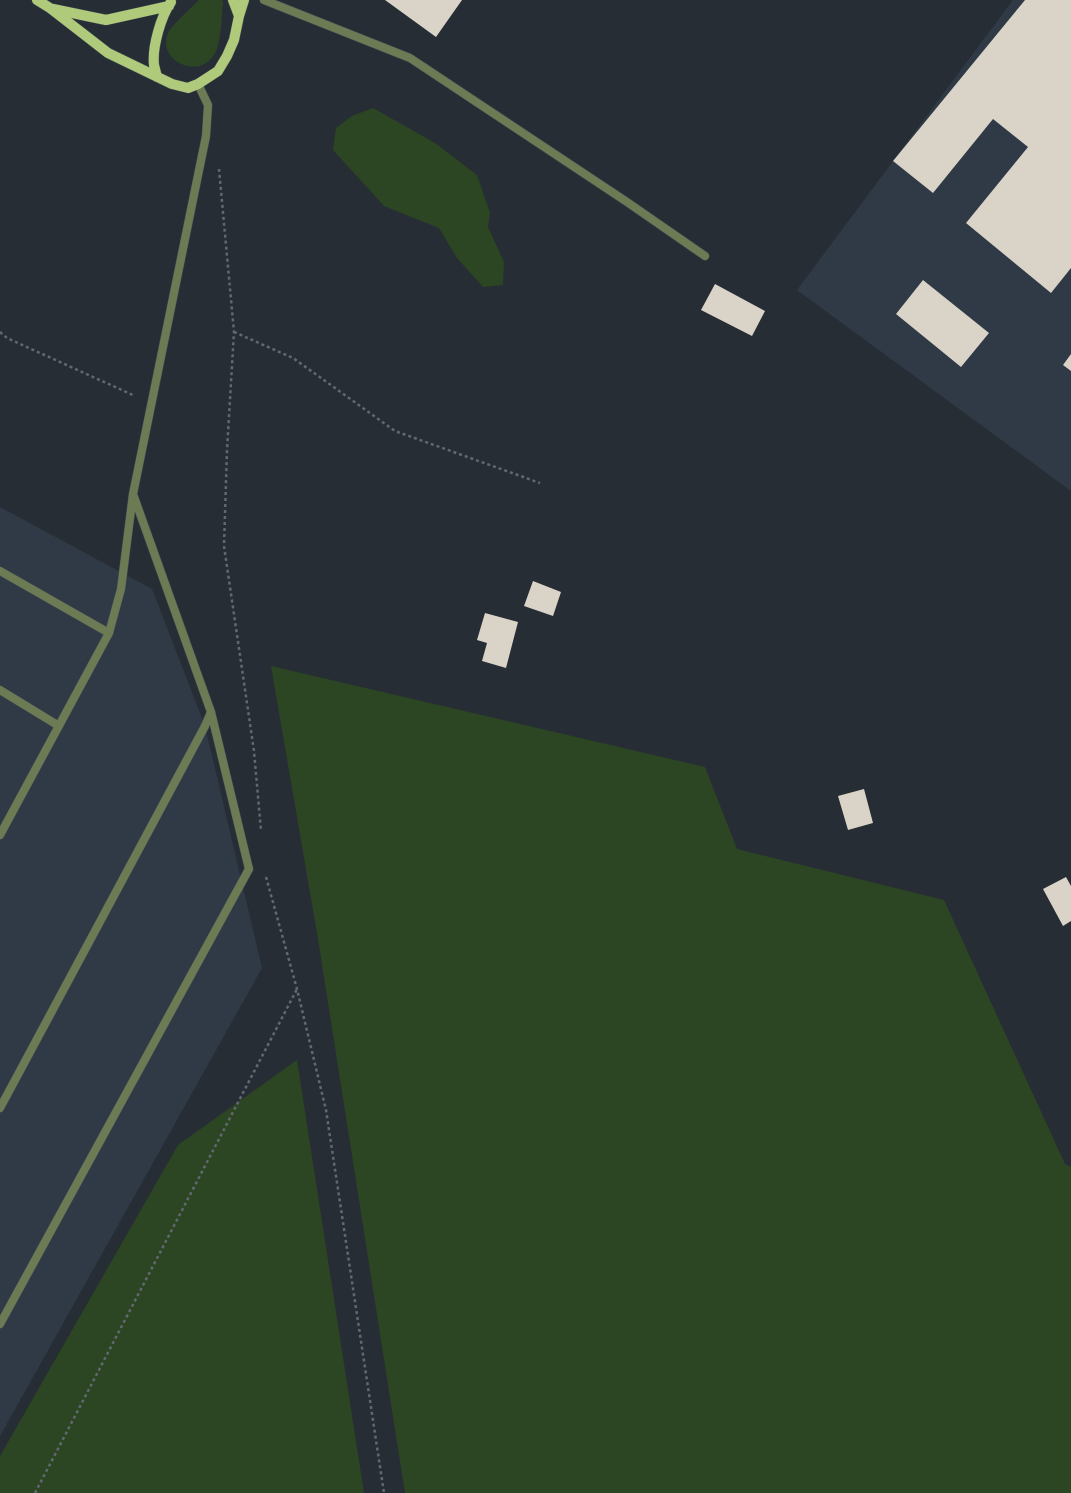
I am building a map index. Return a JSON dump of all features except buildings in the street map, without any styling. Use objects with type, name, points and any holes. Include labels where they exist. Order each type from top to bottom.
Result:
[{"type":"main road","points":[[37,0],[50,8],[108,53],[172,84],[188,88],[198,84],[218,71],[234,40],[244,0]]},
{"type":"main road","points":[[233,0],[239,16]]},
{"type":"main road","points":[[50,8],[106,20],[171,3]]},
{"type":"main road","points":[[157,77],[154,64],[158,31],[171,3]]},
{"type":"lane","points":[[264,0],[410,58],[706,256]]},
{"type":"lane","points":[[0,835],[3,821],[59,726],[109,633],[121,589],[133,494],[206,136],[208,105],[198,84]]},
{"type":"lane","points":[[0,1324],[248,869],[211,712],[133,494]]},
{"type":"lane","points":[[0,571],[109,633]]},
{"type":"lane","points":[[0,690],[59,726]]},
{"type":"lane","points":[[0,1108],[3,1097],[205,726],[211,712]]},
{"type":"path","points":[[219,167],[234,332],[227,450],[224,546],[254,751],[261,836]]},
{"type":"path","points":[[0,332],[7,338],[152,403]]},
{"type":"path","points":[[234,332],[294,358],[394,431],[540,483]]},
{"type":"path","points":[[266,875],[297,989],[326,1110],[384,1493]]},
{"type":"path","points":[[35,1493],[297,989]]},
{"type":"shaded area","points":[[1013,0],[1071,0],[1071,491],[797,290]]},
{"type":"shaded area","points":[[0,507],[152,589],[205,726],[262,968],[0,1436]]},
{"type":"green space","points":[[199,0],[221,0],[223,2],[221,27],[218,46],[210,60],[201,65],[192,67],[174,60],[166,43],[170,30]]},
{"type":"green space","points":[[373,108],[435,143],[477,175],[490,213],[488,227],[504,262],[503,285],[483,287],[457,258],[439,228],[384,206],[333,150],[336,128],[352,116]]},
{"type":"green space","points":[[271,666],[705,767],[737,849],[944,900],[1065,1164],[1071,1167],[1071,1493],[405,1493],[318,939]]},
{"type":"green space","points":[[297,1060],[364,1493],[0,1493],[0,1456],[178,1145]]}]
